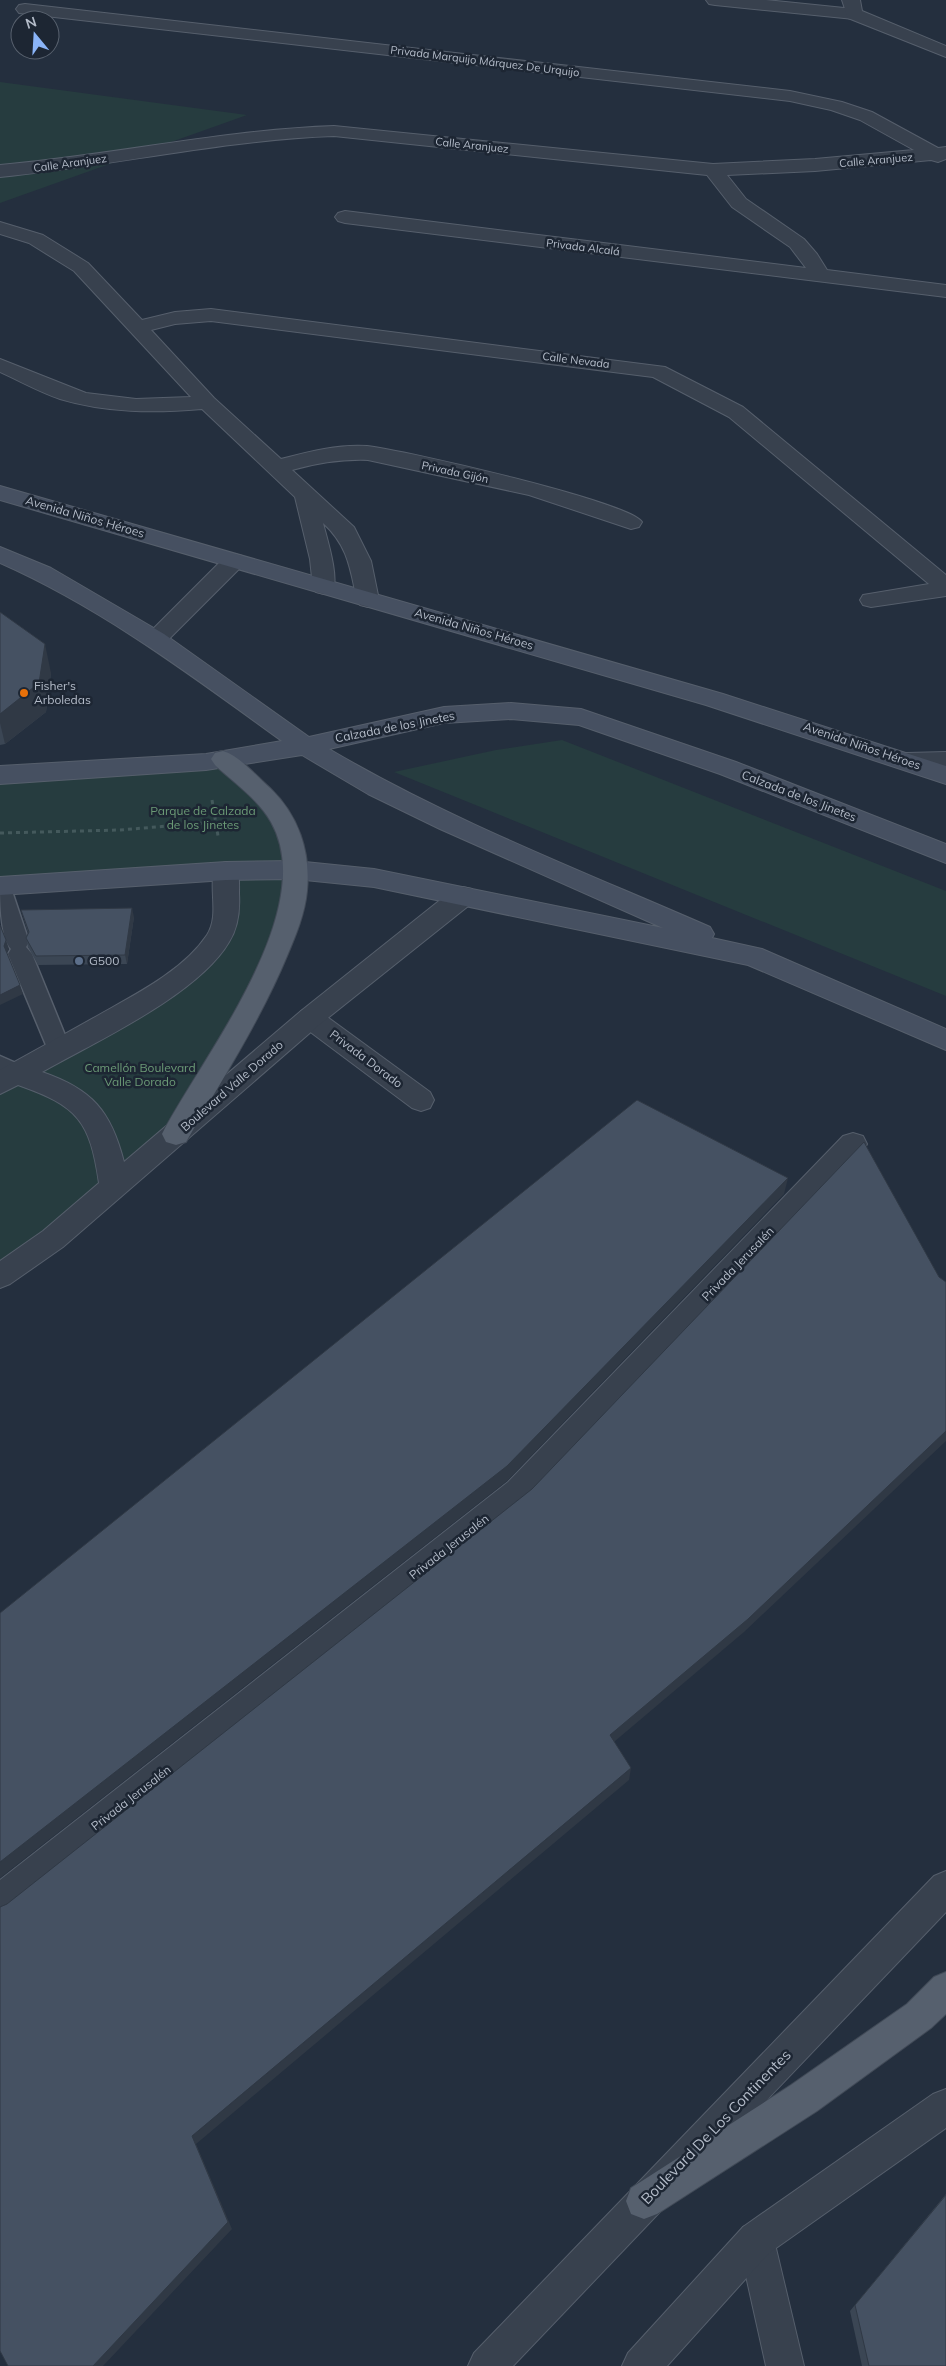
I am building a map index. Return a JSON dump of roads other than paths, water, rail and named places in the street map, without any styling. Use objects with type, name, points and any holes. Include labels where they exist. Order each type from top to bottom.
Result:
[{"type":"main road","name":"Avenida Niños Héroes","points":[[0,493],[368,600],[593,662],[760,712],[946,775]]},
{"type":"main road","points":[[0,554],[43,573],[156,639],[305,746],[376,788],[448,823],[946,1040]]},
{"type":"main road","name":"Calzada de los Jinetes","points":[[0,775],[223,759],[305,746],[444,715],[511,710],[581,717],[728,768],[946,854]]},
{"type":"main road","points":[[176,1134],[263,982],[291,910],[295,870],[291,846],[282,818],[223,759]]},
{"type":"main road","points":[[0,887],[226,871],[295,870],[374,878],[753,956]]},
{"type":"main road","points":[[644,2201],[804,2098],[919,2016],[946,1989]]},
{"type":"street","points":[[715,0],[852,7],[946,52]]},
{"type":"street","name":"Privada Marquijo Márquez De Urquijo","points":[[25,9],[790,96],[836,106],[866,116],[942,156]]},
{"type":"street","name":"Calle Aranjuez","points":[[0,171],[72,164],[278,133],[334,131],[713,170],[942,156]]},
{"type":"street","points":[[713,170],[739,203],[797,243],[810,258],[820,276]]},
{"type":"street","name":"Privada Alcalá","points":[[345,217],[946,291]]},
{"type":"street","points":[[0,228],[36,239],[81,268],[206,402],[346,532],[360,561],[368,600]]},
{"type":"street","name":"Calle Nevada","points":[[136,328],[175,318],[211,315],[658,370],[736,412],[946,588]]},
{"type":"street","points":[[0,365],[66,394],[97,402],[129,406],[206,402]]},
{"type":"street","name":"Privada Gijón","points":[[276,467],[331,454],[346,452],[368,453],[537,490],[596,508],[631,522]]},
{"type":"street","points":[[306,496],[322,558],[324,587]]},
{"type":"street","points":[[156,639],[234,561]]},
{"type":"street","points":[[871,600],[946,588]]},
{"type":"street","points":[[907,761],[946,760]]},
{"type":"street","points":[[5,1074],[59,1050],[165,990],[219,938],[227,910],[226,871]]},
{"type":"street","name":"Boulevard Valle Dorado","points":[[0,1276],[53,1239],[310,1018],[463,896]]},
{"type":"street","name":"Privada Dorado","points":[[310,1018],[422,1100]]},
{"type":"street","points":[[5,1074],[51,1085],[81,1102],[100,1125],[110,1154],[114,1188]]},
{"type":"street","name":"Privada Jerusalén","points":[[0,1901],[519,1492],[853,1144]]},
{"type":"street","name":"Boulevard De Los Continentes","points":[[487,2366],[946,1888]]},
{"type":"street","points":[[641,2366],[756,2240],[946,2107]]},
{"type":"street","points":[[756,2240],[785,2366]]},
{"type":"lane","points":[[0,887],[18,948],[59,1050]]},
{"type":"place","name":"Fisher's Arboledas","points":[[24,693]]},
{"type":"place","name":"G500","points":[[79,961]]},
{"type":"park label","name":"Parque de Calzada de los Jinetes","points":[[203,818]]},
{"type":"park label","name":"Camellón Boulevard Valle Dorado","points":[[140,1075]]}]
